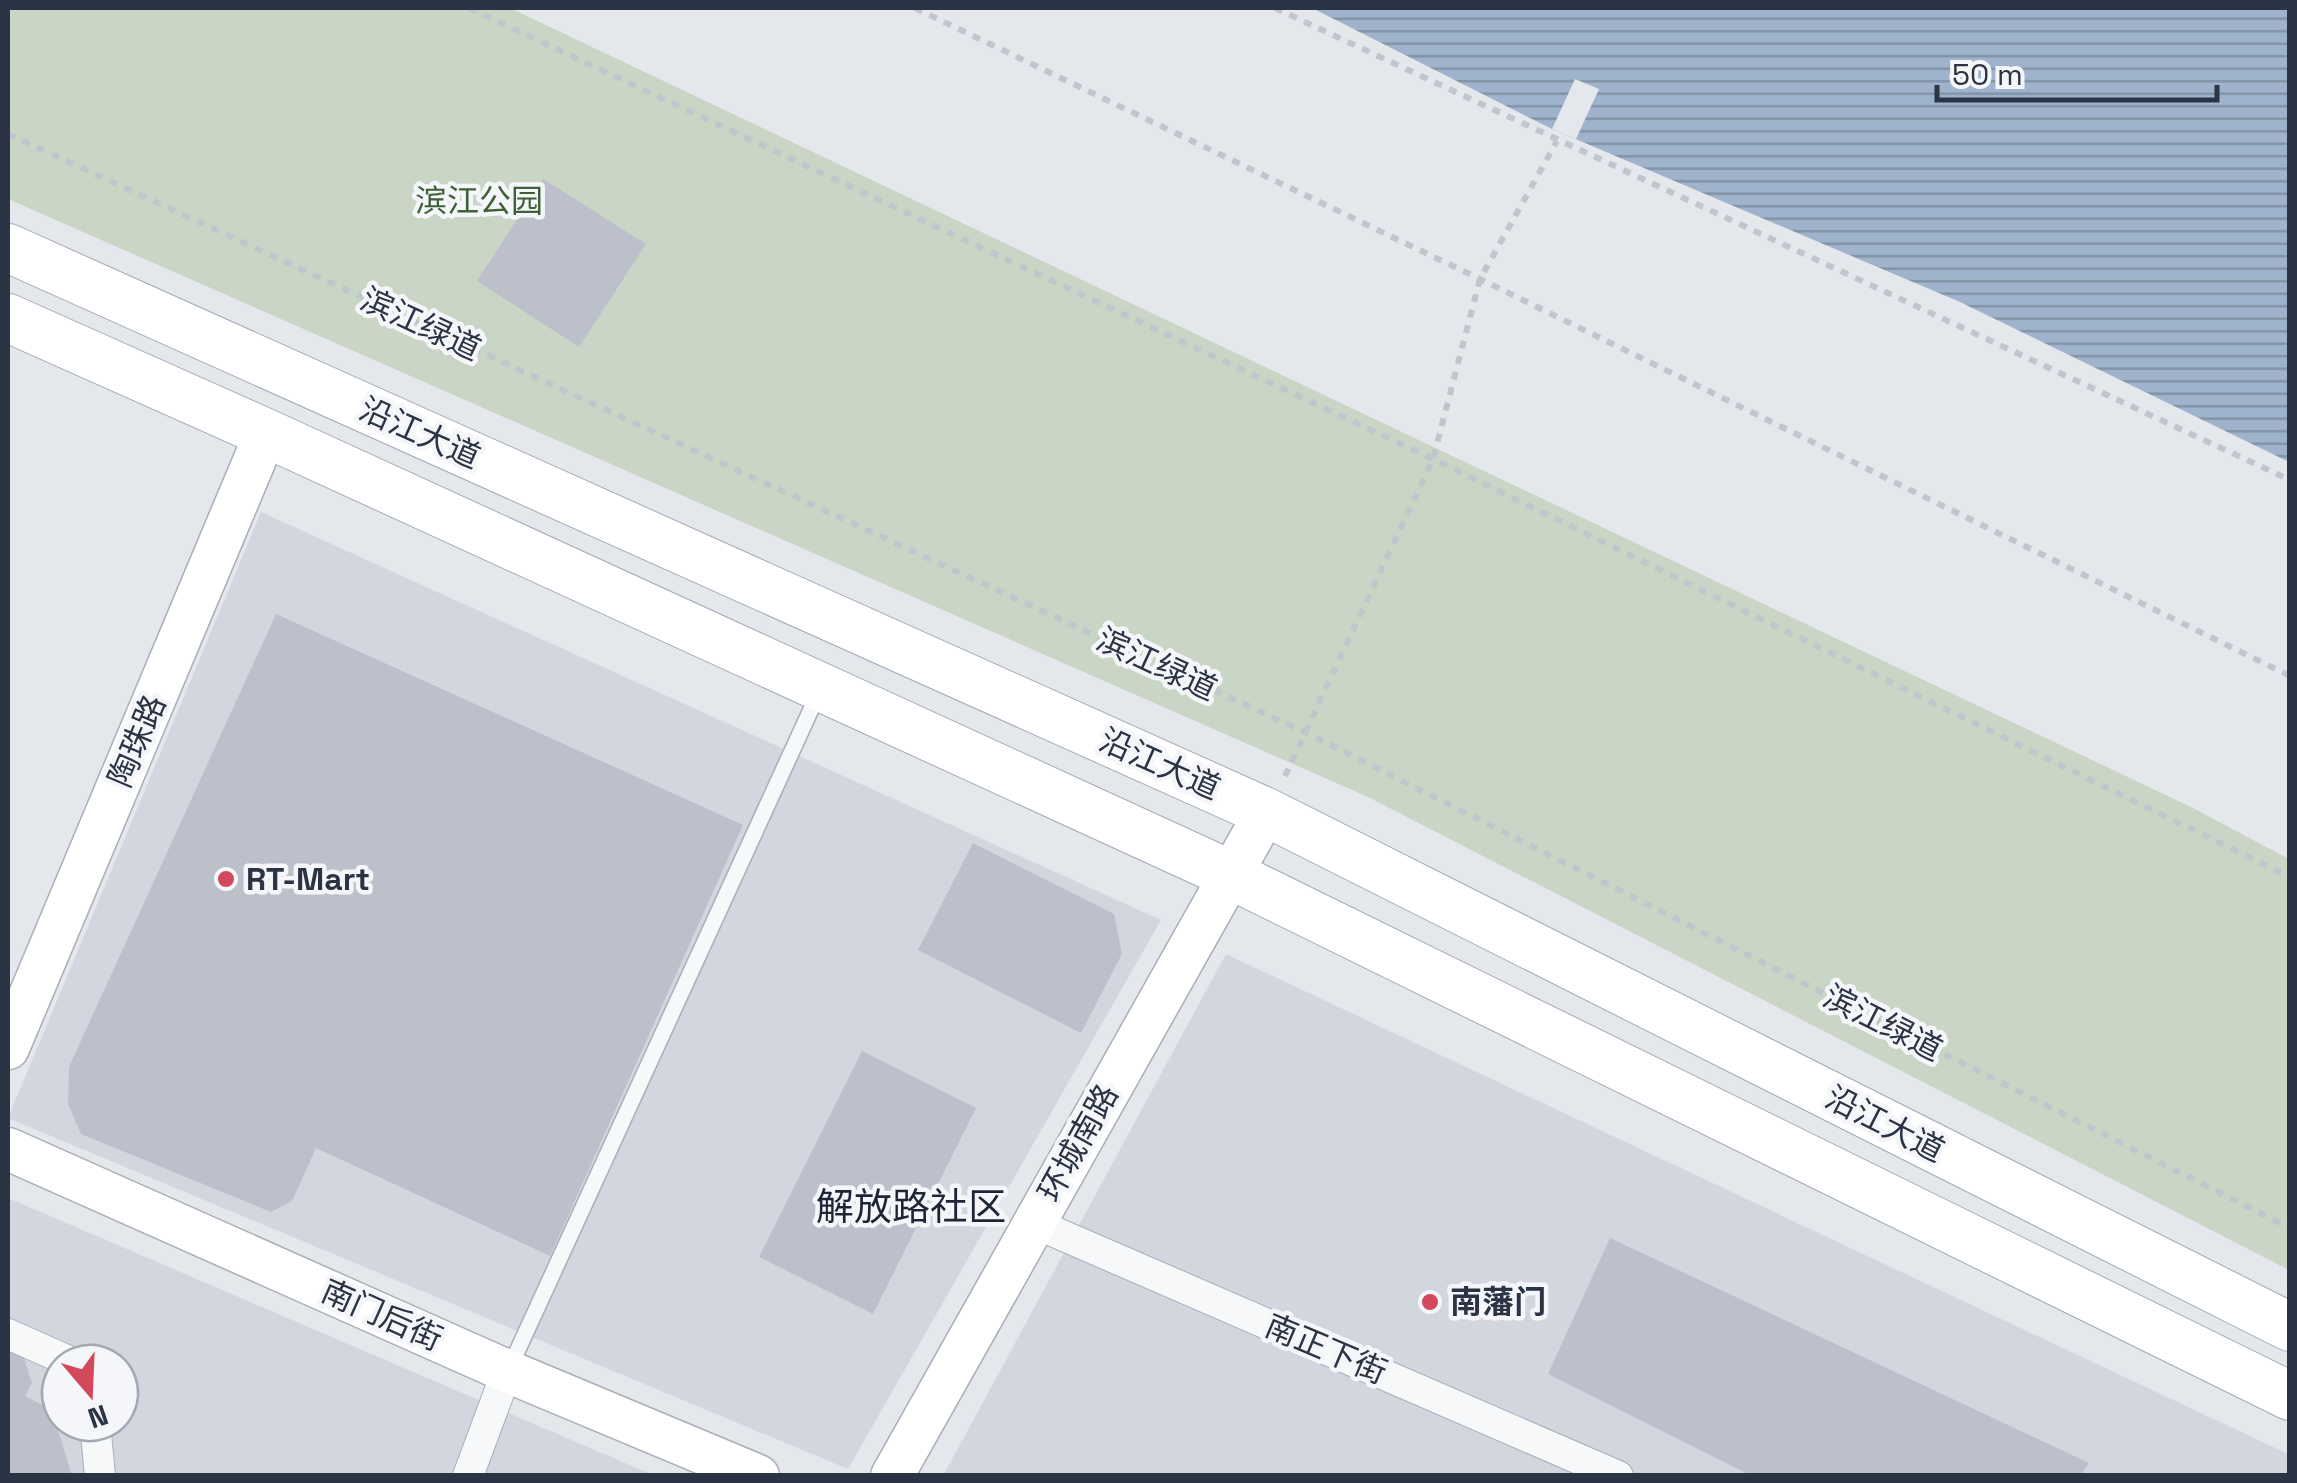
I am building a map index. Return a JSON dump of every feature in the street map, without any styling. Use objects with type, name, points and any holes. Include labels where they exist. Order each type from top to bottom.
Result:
[{"type":"main road","name":"沿江大道","points":[[8,248],[1266,812],[2290,1327]]},
{"type":"main road","name":"沿江大道","points":[[8,318],[1229,874],[2290,1396]]},
{"type":"street","name":"陶珠路","points":[[8,1048],[266,433]]},
{"type":"street","name":"环城南路","points":[[892,1476],[1266,812]]},
{"type":"street","name":"南门后街","points":[[12,1161],[758,1476]]},
{"type":"street","name":"南正下街","points":[[1034,1223],[1618,1476]]},
{"type":"street","points":[[8,1334],[40,1348]]},
{"type":"street","points":[[468,1476],[508,1372]]},
{"type":"street","points":[[97,1443],[100,1476]]},
{"type":"lane","points":[[508,1372],[820,688]]},
{"type":"path","points":[[469,8],[1433,460],[2290,877]]},
{"type":"path","points":[[915,8],[1480,279],[2290,676]]},
{"type":"path","points":[[1275,8],[2290,480]]},
{"type":"path","name":"滨江绿道","points":[[8,134],[1307,733],[2290,1228]]},
{"type":"path","points":[[1307,733],[1433,460],[1480,279],[1557,140]]},
{"type":"shaded area","points":[[261,512],[1161,920],[848,1469],[8,1118]]},
{"type":"shaded area","points":[[1226,954],[2290,1455],[2289,1476],[943,1476]]},
{"type":"shaded area","points":[[8,1198],[653,1475],[8,1475]]},
{"type":"green space","name":"滨江公园","points":[[8,8],[510,8],[2191,807],[2289,859],[2289,1270],[1368,797],[8,199]]},
{"type":"water","points":[[1312,8],[2289,8],[2289,462],[1960,302],[1552,129]]},
{"type":"pier","points":[[1575,79],[1599,89],[1576,139],[1552,129]]},
{"type":"building","points":[[543,179],[646,244],[579,347],[477,281]]},
{"type":"building","points":[[276,614],[743,825],[550,1256],[316,1148],[292,1201],[271,1212],[81,1134],[68,1104],[69,1067]]},
{"type":"building","points":[[973,843],[1114,914],[1122,954],[1081,1033],[918,950]]},
{"type":"building","points":[[862,1051],[976,1108],[873,1314],[759,1257]]},
{"type":"building","points":[[1610,1238],[2089,1463],[2080,1476],[1752,1476],[1548,1374]]},
{"type":"building","points":[[8,1345],[22,1352],[32,1383],[25,1396],[40,1404],[40,1443],[62,1443],[72,1476],[8,1476]]},
{"type":"place","name":"RT-Mart","points":[[226,879]]},
{"type":"place","name":"南藩门","points":[[1430,1302]]},
{"type":"district","name":"解放路社区","points":[[911,1207]]}]
